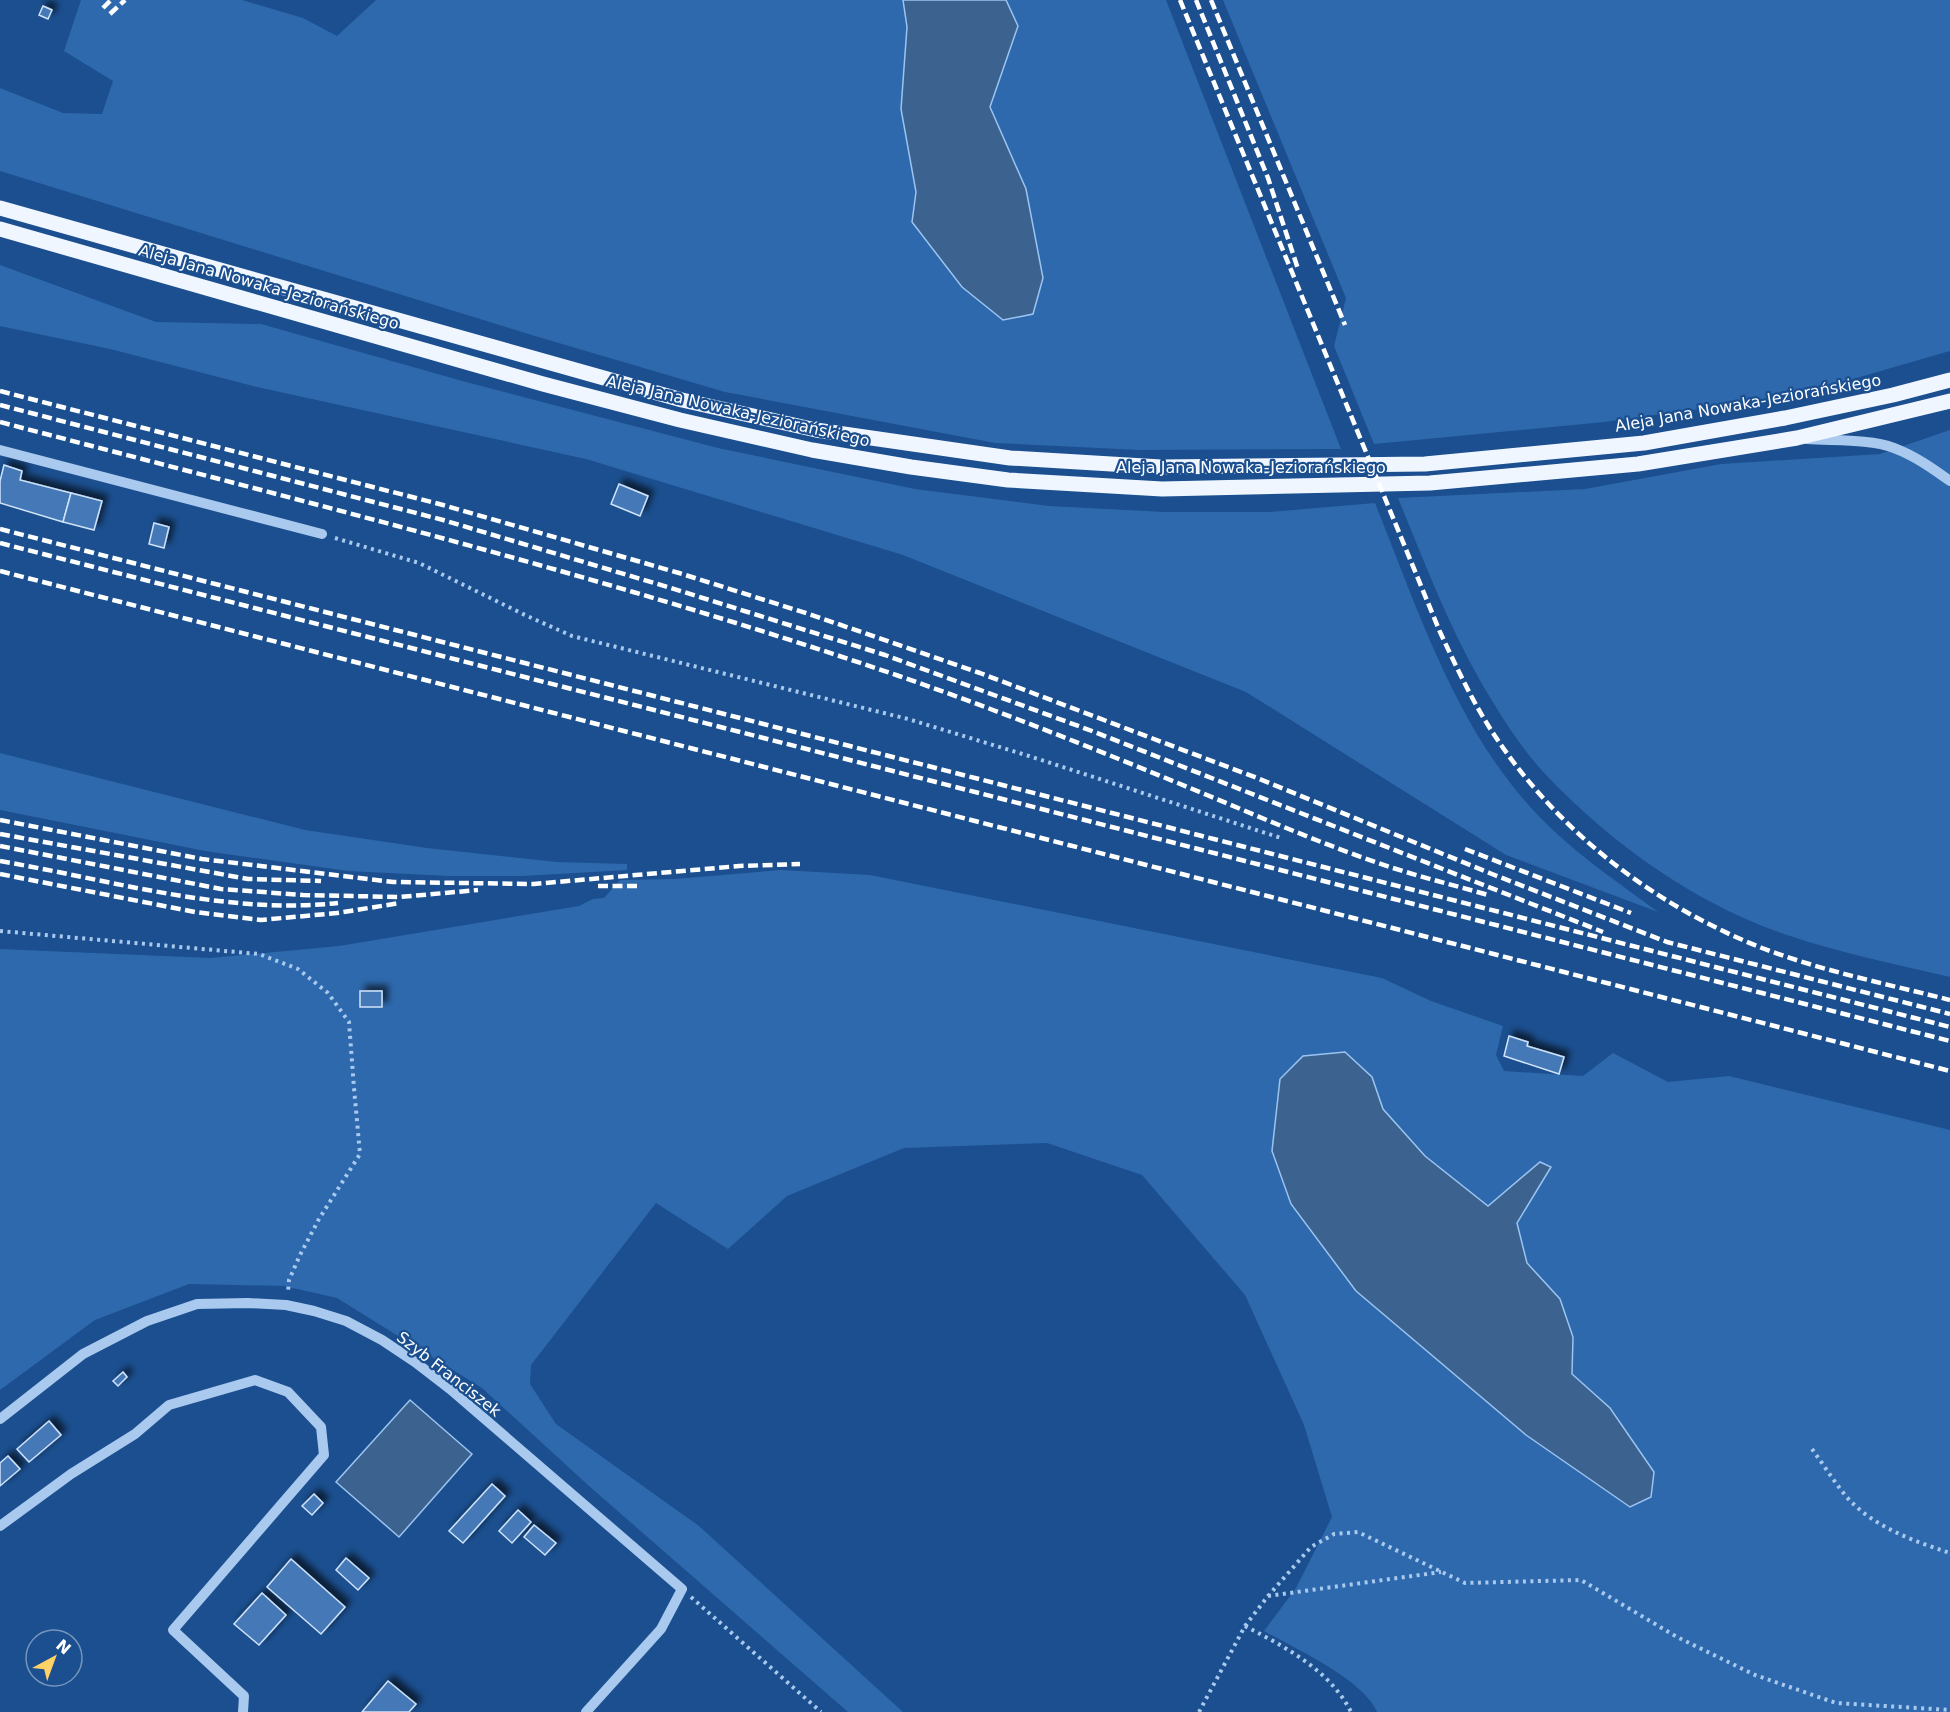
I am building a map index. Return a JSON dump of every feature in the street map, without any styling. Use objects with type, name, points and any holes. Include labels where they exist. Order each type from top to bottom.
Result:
[{"type":"main road","points":[[0,200],[34,218]]},
{"type":"main road","name":"Aleja Jana Nowaka-Jeziorańskiego","points":[[0,208],[682,400],[816,430],[1010,458],[1161,467],[1425,464],[1644,443],[1785,418],[1893,395],[1950,380]]},
{"type":"main road","name":"Aleja Jana Nowaka-Jeziorańskiego","points":[[0,230],[531,381],[680,420],[812,450],[911,467],[1008,480],[1162,489],[1430,483],[1638,464],[1797,438],[1950,401]]},
{"type":"street","points":[[1797,438],[1870,443],[1892,447],[1914,456],[1950,481]]},
{"type":"street","points":[[0,450],[322,534]]},
{"type":"street","name":"Szyb Franciszek","points":[[0,1419],[83,1354],[147,1321],[197,1304],[286,1305],[314,1311],[346,1321],[382,1340],[415,1362],[450,1389],[682,1589]]},
{"type":"street","points":[[0,1527],[71,1474],[135,1434],[169,1405],[255,1380],[288,1392],[321,1427],[324,1455],[173,1630],[244,1696],[243,1712]]},
{"type":"street","points":[[586,1712],[661,1629],[682,1589]]},
{"type":"path","points":[[322,534],[419,563],[572,636],[908,719],[1281,838]]},
{"type":"path","points":[[0,931],[259,954],[298,969],[328,993],[349,1022],[360,1154],[319,1219],[300,1255],[289,1280],[286,1305]]},
{"type":"path","points":[[1812,1449],[1846,1497],[1872,1519],[1899,1534],[1950,1553]]},
{"type":"path","points":[[1199,1712],[1245,1626],[1311,1547],[1334,1534],[1358,1532],[1465,1583],[1581,1580],[1677,1638],[1765,1678],[1836,1703],[1950,1710]]},
{"type":"path","points":[[1268,1596],[1442,1572]]},
{"type":"path","points":[[682,1589],[821,1712]]},
{"type":"path","points":[[1245,1626],[1304,1660],[1327,1679],[1346,1702],[1351,1712]]},
{"type":"shaded area","points":[[81,0],[242,0],[303,18],[337,36],[376,0],[903,0],[907,27],[901,109],[916,192],[912,222],[1026,188],[990,107],[1018,26],[1006,0],[1166,0],[1341,449],[1139,450],[995,443],[725,392],[535,336],[0,171],[0,88],[63,113],[102,114],[113,81],[64,51]]},
{"type":"shaded area","points":[[903,0],[1006,0],[1018,26],[990,107],[1026,189],[1043,278],[1033,314],[1003,320],[962,287],[912,222],[916,192],[901,109],[907,27]]},
{"type":"shaded area","points":[[1223,0],[1950,0],[1950,351],[1794,396],[1604,422],[1374,444],[1334,346],[1346,298]]},
{"type":"shaded area","points":[[0,265],[156,322],[261,324],[466,382],[718,448],[915,489],[1049,506],[1165,512],[1270,512],[1375,503],[1447,678],[1493,760],[1521,797],[1554,831],[1592,863],[1658,912],[1506,855],[1246,692],[903,555],[586,459],[257,387],[110,349],[0,326]]},
{"type":"shaded area","points":[[1950,430],[1950,977],[1827,947],[1754,922],[1689,890],[1628,849],[1600,826],[1538,766],[1520,744],[1482,684],[1447,616],[1398,498],[1585,489],[1721,464],[1880,454]]},
{"type":"shaded area","points":[[0,753],[305,830],[427,848],[557,862],[627,864],[627,870],[523,876],[449,876],[348,871],[205,851],[0,810]]},
{"type":"shaded area","points":[[781,870],[870,875],[1382,978],[1431,1001],[1503,1026],[1496,1055],[1504,1071],[1583,1076],[1613,1053],[1668,1082],[1729,1076],[1950,1130],[1950,1712],[1377,1712],[1370,1700],[1344,1677],[1264,1631],[1296,1588],[1332,1517],[1304,1425],[1245,1295],[1142,1175],[1047,1143],[904,1148],[787,1196],[728,1249],[656,1203],[531,1365],[530,1384],[556,1424],[699,1526],[903,1712],[848,1712],[589,1486],[482,1388],[337,1298],[284,1286],[189,1284],[95,1320],[0,1390],[0,949],[210,958],[339,946],[579,906],[593,899],[604,898],[620,880],[675,879]],"holes":[[[1372,1077],[1383,1109],[1425,1156],[1488,1206],[1540,1162],[1517,1223],[1527,1263],[1560,1299],[1573,1337],[1572,1374],[1610,1408],[1272,1151]]]},
{"type":"shaded area","points":[[1345,1052],[1372,1077],[1383,1109],[1425,1156],[1488,1206],[1540,1162],[1551,1167],[1517,1223],[1527,1263],[1560,1299],[1573,1337],[1572,1374],[1610,1408],[1654,1472],[1651,1497],[1630,1507],[1526,1435],[1356,1291],[1291,1204],[1272,1151],[1280,1079],[1303,1056]]},
{"type":"shaded area","points":[[410,1400],[472,1454],[399,1537],[336,1482]]},
{"type":"building","points":[[43,6],[52,10],[48,19],[39,15]]},
{"type":"building","points":[[4,465],[22,471],[20,480],[71,493],[63,522],[0,503],[0,481]]},
{"type":"building","points":[[619,484],[648,496],[640,516],[611,504]]},
{"type":"building","points":[[71,493],[102,501],[94,530],[63,522]]},
{"type":"building","points":[[154,523],[169,527],[164,548],[149,544]]},
{"type":"building","points":[[360,991],[382,991],[382,1007],[360,1007]]},
{"type":"building","points":[[1509,1036],[1528,1042],[1527,1046],[1564,1057],[1559,1074],[1504,1056]]},
{"type":"building","points":[[123,1372],[127,1377],[118,1386],[113,1381]]},
{"type":"building","points":[[49,1421],[61,1435],[29,1462],[17,1449]]},
{"type":"building","points":[[8,1456],[20,1469],[0,1486],[0,1463]]},
{"type":"building","points":[[492,1484],[505,1496],[463,1543],[449,1531]]},
{"type":"building","points":[[314,1494],[323,1503],[312,1515],[302,1506]]},
{"type":"building","points":[[518,1510],[531,1522],[512,1543],[499,1531]]},
{"type":"building","points":[[534,1525],[556,1543],[545,1555],[524,1537]]},
{"type":"building","points":[[346,1558],[369,1578],[358,1590],[336,1570]]},
{"type":"building","points":[[291,1559],[345,1607],[321,1634],[267,1587]]},
{"type":"building","points":[[262,1593],[286,1615],[259,1645],[234,1624]]},
{"type":"building","points":[[388,1681],[416,1704],[409,1712],[362,1712]]},
{"type":"railway","points":[[103,8],[111,0]]},
{"type":"railway","points":[[110,14],[125,0]]},
{"type":"railway","points":[[1180,0],[1440,632],[1478,708],[1518,769],[1577,833],[1646,887],[1683,910],[1762,948],[1808,964],[1950,1000]]},
{"type":"railway","points":[[1196,0],[1268,178],[1298,269]]},
{"type":"railway","points":[[1211,0],[1345,325]]},
{"type":"railway","points":[[0,391],[443,505],[679,573],[809,614],[980,673],[1257,778],[1492,874],[1667,942],[1950,1014]]},
{"type":"railway","points":[[0,405],[443,520],[885,655],[1092,731],[1603,932]]},
{"type":"railway","points":[[0,422],[452,541],[788,639],[1015,718],[1354,854],[1403,871],[1488,895]]},
{"type":"railway","points":[[0,529],[1950,1027]]},
{"type":"railway","points":[[0,543],[1950,1041]]},
{"type":"railway","points":[[0,571],[1950,1071]]},
{"type":"railway","points":[[0,820],[202,859],[393,882],[534,884],[739,866],[800,864]]},
{"type":"railway","points":[[0,834],[248,879],[321,881]]},
{"type":"railway","points":[[0,846],[221,889],[303,895],[400,897],[478,890]]},
{"type":"railway","points":[[1465,849],[1631,913]]},
{"type":"railway","points":[[0,861],[210,900],[295,905],[338,903]]},
{"type":"railway","points":[[0,874],[195,912],[261,920],[337,913],[400,903]]},
{"type":"railway","points":[[598,886],[638,886]]}]
